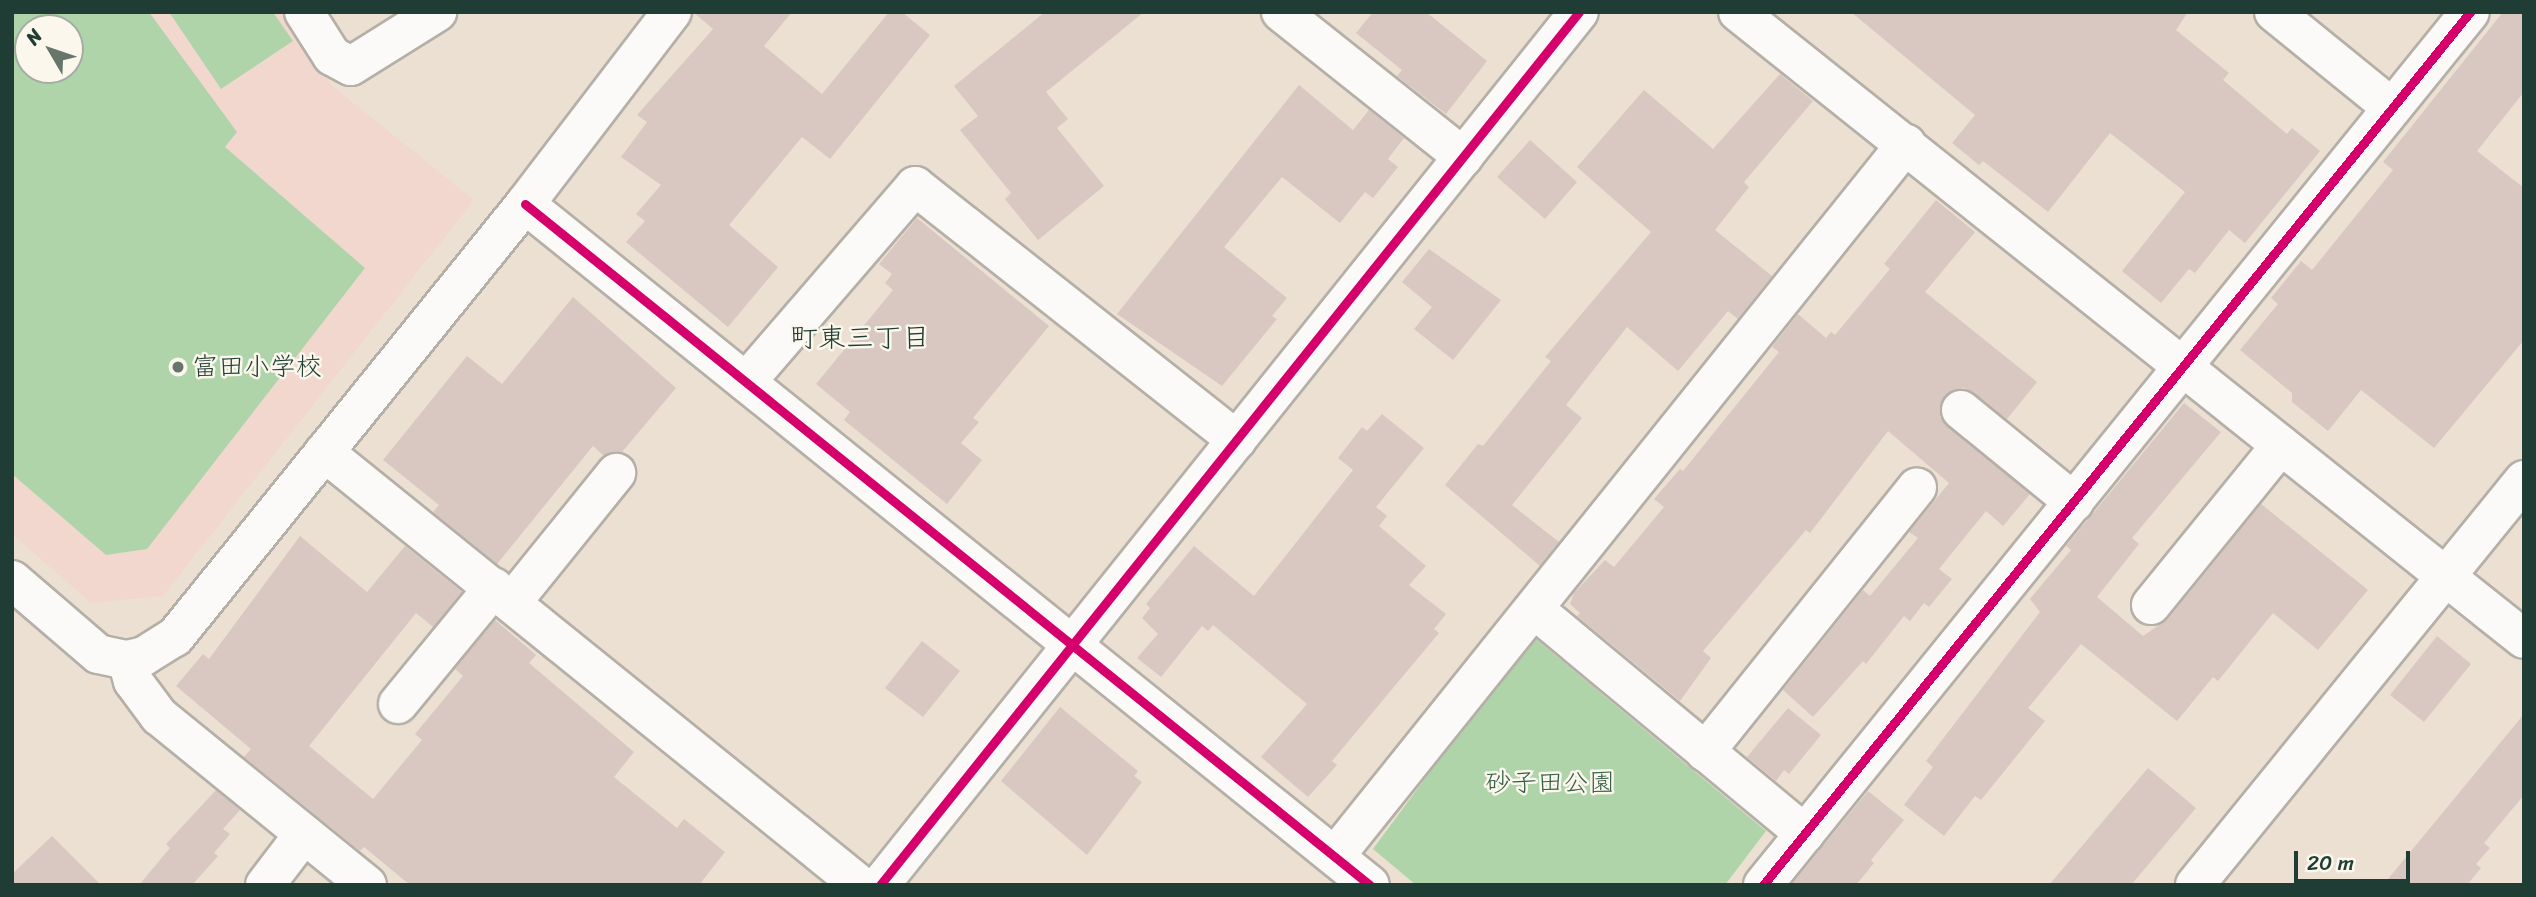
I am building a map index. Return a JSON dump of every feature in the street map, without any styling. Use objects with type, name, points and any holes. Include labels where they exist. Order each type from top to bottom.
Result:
[{"type":"street","points":[[304,12],[332,55],[351,66],[437,12]]},
{"type":"street","points":[[12,580],[89,649],[127,660],[158,650],[190,621],[525,204],[672,12]]},
{"type":"street","points":[[1281,12],[1463,157]]},
{"type":"street","points":[[880,885],[1579,12]]},
{"type":"street","points":[[1738,12],[2524,639]]},
{"type":"street","points":[[2274,12],[2392,108]]},
{"type":"street","points":[[1763,885],[2470,12]]},
{"type":"street","points":[[1335,856],[1906,144]]},
{"type":"street","points":[[746,382],[915,186],[1237,440]]},
{"type":"street","points":[[525,204],[1370,885]]},
{"type":"street","points":[[1961,410],[2074,502]]},
{"type":"street","points":[[2151,606],[2281,445]]},
{"type":"street","points":[[324,453],[503,594],[860,885]]},
{"type":"street","points":[[398,704],[616,473]]},
{"type":"street","points":[[2195,885],[2524,480]]},
{"type":"street","points":[[1705,752],[1917,487]]},
{"type":"street","points":[[1534,609],[1805,834]]},
{"type":"street","points":[[127,660],[133,681],[159,716],[367,885]]},
{"type":"street","points":[[265,885],[304,834]]},
{"type":"shaded area","name":"富田小学校","points":[[12,12],[285,12],[332,86],[474,200],[163,596],[91,603],[12,534]]},
{"type":"green space","name":"富田小学校","points":[[12,12],[149,12],[237,132],[225,147],[365,268],[147,549],[106,555],[12,474]]},
{"type":"green space","points":[[169,12],[273,12],[293,41],[221,89]]},
{"type":"green space","name":"砂子田公園","points":[[1531,635],[1766,831],[1725,885],[1416,885],[1373,849]]},
{"type":"building","points":[[693,12],[792,12],[764,46],[822,94],[889,12],[902,12],[930,35],[830,159],[802,137],[729,225],[778,267],[728,327],[626,242],[645,221],[636,214],[661,185],[621,157],[647,122],[637,115],[713,29]]},
{"type":"building","points":[[1045,12],[1144,12],[1046,92],[1068,119],[1057,128],[1104,186],[1038,240],[1005,199],[1011,193],[960,130],[978,116],[954,86]]},
{"type":"building","points":[[1373,12],[1426,12],[1487,61],[1446,114],[1397,76],[1402,70],[1356,33]]},
{"type":"building","points":[[1851,12],[2188,12],[2176,30],[2229,73],[2223,80],[2287,134],[2292,128],[2320,151],[2245,243],[2229,230],[2195,273],[2189,269],[2161,303],[2122,271],[2185,192],[2110,133],[2048,212],[1983,161],[1979,165],[1952,143],[1975,115]]},
{"type":"building","points":[[2503,12],[2524,12],[2524,92],[2477,151],[2524,188],[2524,340],[2434,448],[2361,390],[2328,431],[2292,402],[2292,393],[2240,350],[2278,304],[2271,298],[2301,261],[2312,270],[2393,170],[2383,162]]},
{"type":"building","points":[[1780,74],[1813,101],[1744,182],[1749,187],[1715,230],[1772,276],[1738,319],[1728,311],[1678,371],[1627,327],[1566,405],[1582,418],[1512,505],[1559,542],[1540,566],[1445,485],[1478,444],[1483,446],[1551,361],[1545,357],[1651,232],[1577,167],[1644,90],[1713,149]]},
{"type":"building","points":[[1299,85],[1353,130],[1369,110],[1404,138],[1388,159],[1398,167],[1373,198],[1365,192],[1340,223],[1282,177],[1224,247],[1287,298],[1272,316],[1277,319],[1222,386],[1117,314]]},
{"type":"building","points":[[1530,140],[1577,182],[1545,219],[1497,177]]},
{"type":"building","points":[[1936,200],[1975,232],[1925,292],[2037,382],[2007,419],[1964,388],[1945,396],[1940,417],[2030,494],[2003,526],[1986,511],[1939,569],[1952,579],[1929,607],[1924,603],[1910,621],[1904,616],[1866,664],[1863,661],[1813,717],[1783,690],[1863,590],[1870,596],[1918,538],[1909,532],[1949,483],[1888,431],[1810,533],[1806,530],[1703,651],[1711,658],[1680,701],[1577,616],[1580,613],[1570,604],[1574,593],[1605,560],[1614,567],[1664,507],[1654,499],[1680,469],[1683,471],[1779,352],[1772,347],[1798,314],[1826,338],[1831,332],[1835,335],[1890,269],[1884,264]]},
{"type":"building","points":[[917,218],[1049,326],[973,418],[979,422],[961,443],[982,460],[947,504],[844,420],[850,412],[816,384],[893,290],[885,283],[892,274],[879,264]]},
{"type":"building","points":[[1429,249],[1501,300],[1453,360],[1414,329],[1432,307],[1402,282]]},
{"type":"building","points":[[573,297],[676,388],[622,452],[604,456],[593,446],[497,564],[433,512],[439,505],[383,460],[467,356],[502,384]]},
{"type":"building","points":[[2184,403],[2221,432],[2132,538],[2139,544],[2097,597],[2143,636],[2168,619],[2261,504],[2368,590],[2318,650],[2273,613],[2218,681],[2213,677],[2177,721],[2081,644],[2028,708],[2045,721],[1981,800],[1975,796],[1944,836],[1904,805],[1933,767],[1926,761],[2040,612],[2030,599],[2071,550],[2066,546]]},
{"type":"building","points":[[1382,414],[1424,448],[1376,507],[1387,516],[1379,526],[1426,566],[1409,585],[1446,614],[1434,629],[1439,633],[1332,761],[1337,765],[1308,797],[1261,757],[1307,704],[1213,625],[1208,631],[1202,626],[1161,677],[1137,658],[1158,634],[1142,618],[1150,608],[1146,604],[1194,546],[1254,596],[1353,470],[1338,458],[1362,427],[1367,431]]},
{"type":"building","points":[[300,536],[367,592],[405,546],[462,592],[433,627],[416,613],[309,746],[373,799],[422,740],[415,734],[463,676],[455,669],[495,620],[536,655],[529,663],[634,752],[614,777],[677,828],[684,819],[725,852],[699,885],[410,885],[364,847],[360,851],[244,757],[251,749],[176,686],[203,654],[209,659]]},
{"type":"building","points":[[2437,636],[2471,664],[2424,722],[2390,695]]},
{"type":"building","points":[[922,641],[960,671],[923,717],[885,688]]},
{"type":"building","points":[[1060,707],[1138,771],[1134,776],[1142,782],[1087,855],[1001,781]]},
{"type":"building","points":[[1788,708],[1821,735],[1789,774],[1784,770],[1776,781],[1747,757]]},
{"type":"building","points":[[2524,714],[2524,795],[2484,843],[2490,848],[2476,864],[2481,868],[2467,885],[2383,885]]},
{"type":"building","points":[[2148,768],[2196,808],[2131,885],[2049,885]]},
{"type":"building","points":[[216,790],[240,810],[223,829],[230,834],[214,853],[218,856],[192,885],[139,885],[170,848],[166,844]]},
{"type":"building","points":[[1868,791],[1904,820],[1871,860],[1874,863],[1856,885],[1791,885]]},
{"type":"building","points":[[52,836],[101,885],[12,885],[12,874]]},
{"type":"cycle path","points":[[880,885],[1579,12]]},
{"type":"cycle path","points":[[1763,885],[2470,12]]},
{"type":"cycle path","points":[[525,204],[1370,885]]},
{"type":"place","name":"富田小学校","points":[[178,367]]},
{"type":"district","name":"町東三丁目","points":[[860,338]]}]
